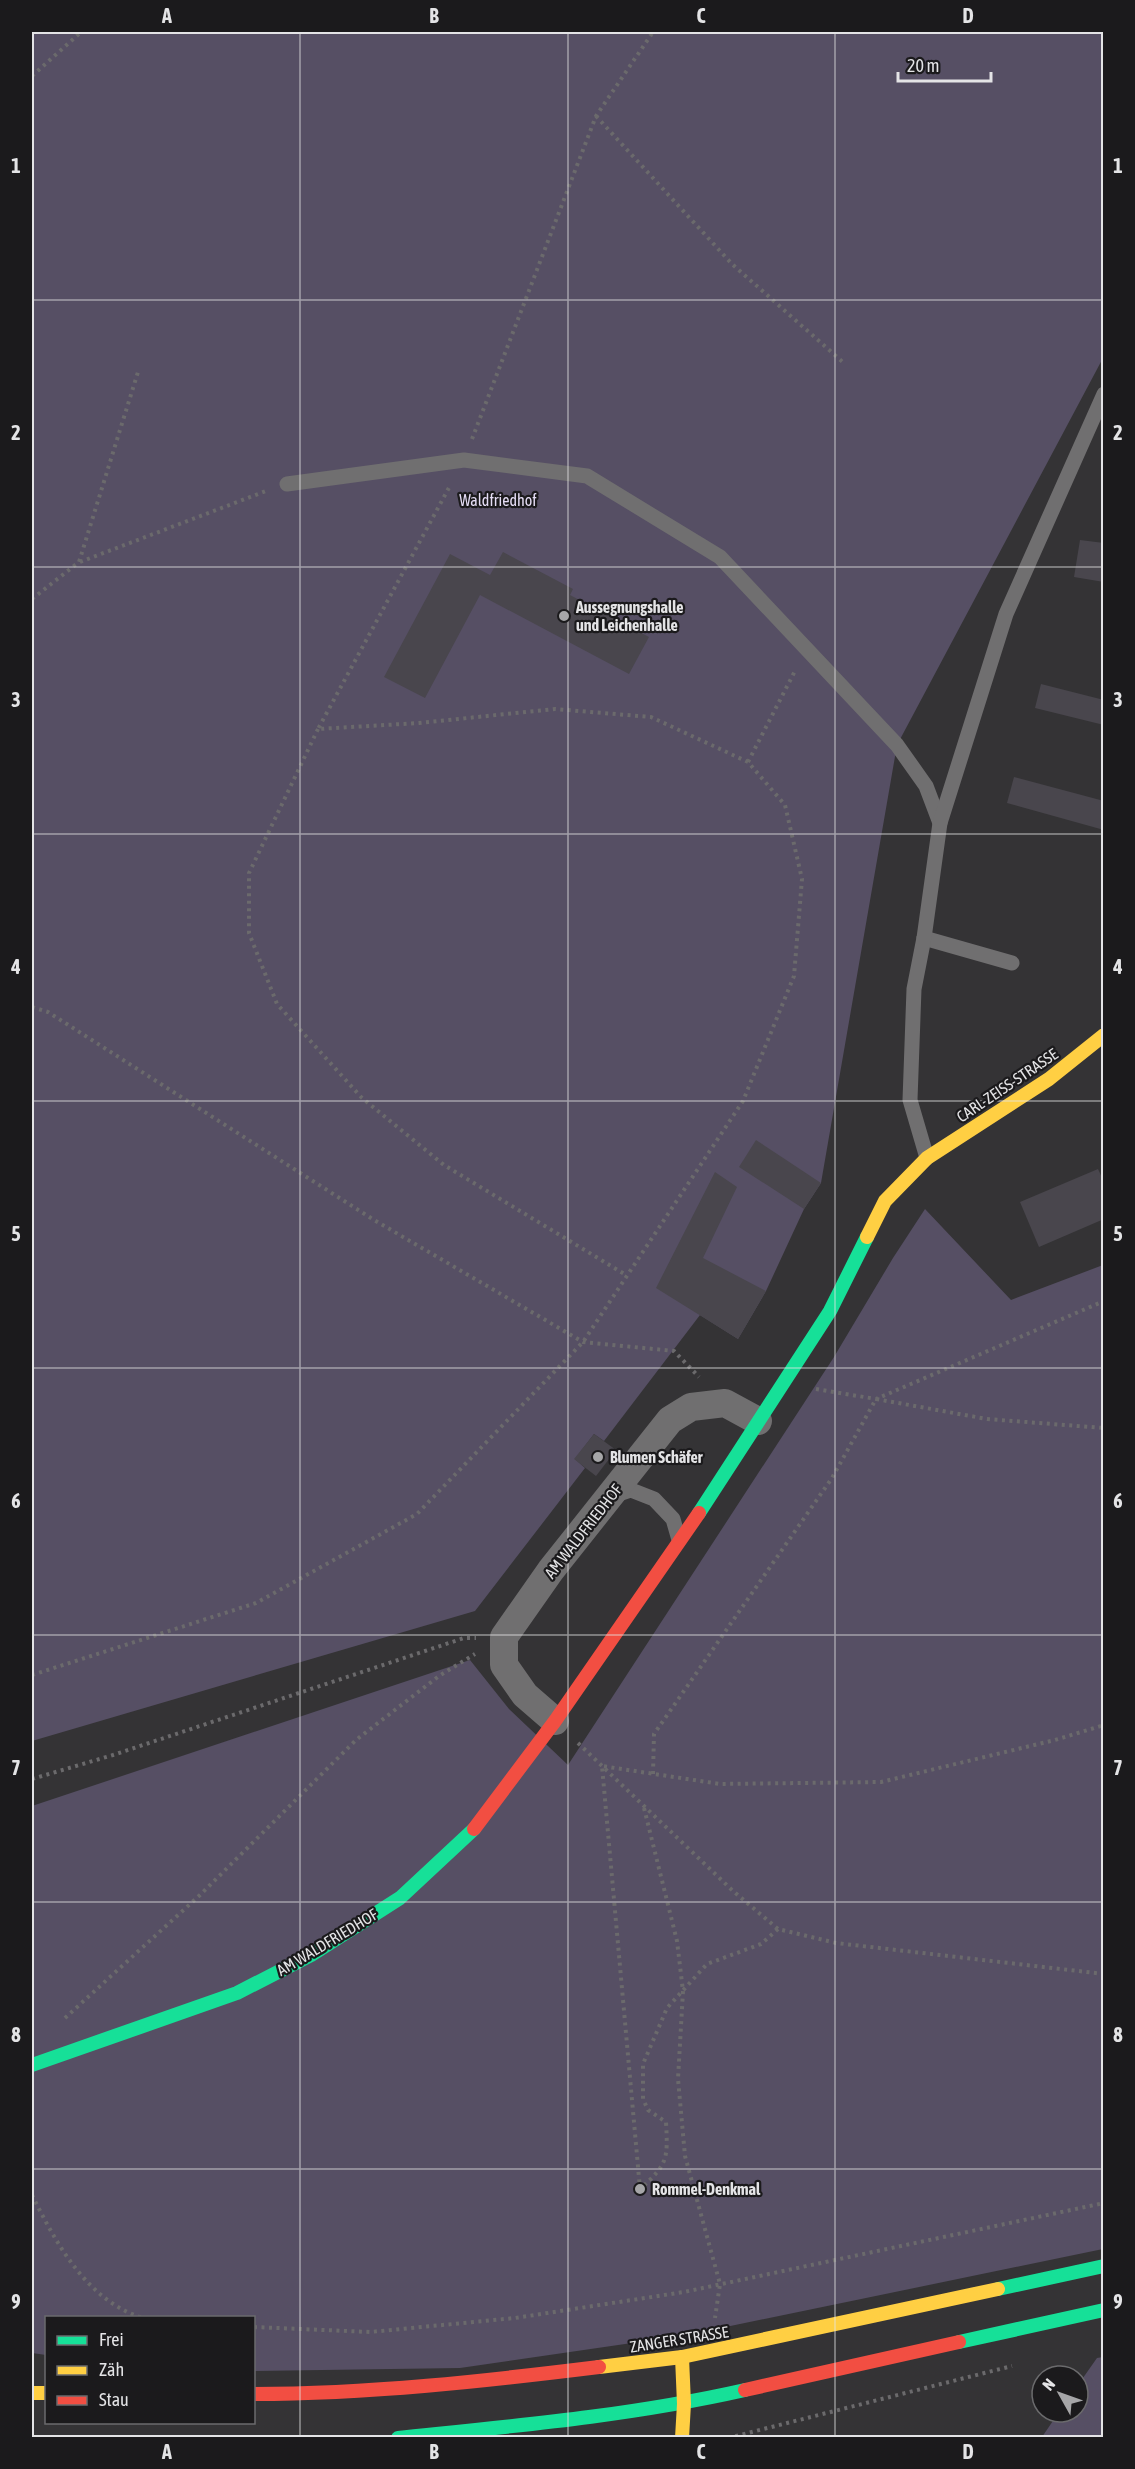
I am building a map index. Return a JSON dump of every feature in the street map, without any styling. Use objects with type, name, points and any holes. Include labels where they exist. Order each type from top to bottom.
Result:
[{"type":"street","name":"CARL-ZEISS-STRASSE","points":[[927,1158],[1049,1080],[1104,1035]]},
{"type":"street","name":"AM WALDFRIEDHOF","points":[[32,2065],[237,1993],[311,1955],[400,1898],[475,1828],[555,1721],[680,1543],[830,1311],[885,1201],[927,1158]]},
{"type":"street","name":"AM WALDFRIEDHOF","points":[[504,1637],[551,1570],[669,1420],[691,1407],[725,1403]]},
{"type":"street","points":[[725,1403],[758,1421]]},
{"type":"street","points":[[504,1637],[504,1665],[525,1695],[555,1721]]},
{"type":"street","name":"ZANGER STRASSE","points":[[255,2394],[294,2394],[485,2381],[682,2357],[1104,2266]]},
{"type":"street","points":[[398,2438],[617,2415],[684,2404],[1104,2310]]},
{"type":"street","points":[[682,2357],[684,2404],[682,2438]]},
{"type":"lane","points":[[927,1158],[910,1101],[914,989],[924,938],[940,823],[1006,614],[1053,504],[1104,394]]},
{"type":"lane","points":[[287,484],[464,460],[587,476],[720,557],[897,745],[926,786],[940,823]]},
{"type":"lane","points":[[924,938],[1012,963]]},
{"type":"lane","points":[[610,1497],[631,1490],[654,1499],[673,1519],[680,1543]]},
{"type":"path","points":[[32,75],[81,32]]},
{"type":"path","points":[[626,1275],[444,1165],[362,1098],[277,1004],[249,933],[249,873],[318,729],[464,460],[596,116],[653,32]]},
{"type":"path","points":[[596,116],[732,264],[845,363]]},
{"type":"path","points":[[79,562],[138,372]]},
{"type":"path","points":[[32,599],[79,562],[287,484]]},
{"type":"path","points":[[748,762],[806,649]]},
{"type":"path","points":[[32,1675],[256,1603],[417,1514],[583,1342],[743,1101],[794,976],[802,879],[785,805],[748,762],[651,717],[555,709],[419,723],[318,729]]},
{"type":"path","points":[[32,1007],[48,1012],[374,1221],[583,1342],[674,1352],[725,1403]]},
{"type":"path","points":[[653,1774],[654,1734],[832,1478],[876,1399],[1104,1301]]},
{"type":"path","points":[[782,1384],[987,1419],[1104,1428]]},
{"type":"path","points":[[32,1779],[112,1755],[464,1638],[504,1637]]},
{"type":"path","points":[[63,2020],[200,1895],[356,1740],[439,1676],[504,1637]]},
{"type":"path","points":[[555,1721],[733,1891],[778,1929],[836,1943],[1104,1974]]},
{"type":"path","points":[[602,1766],[720,1784],[882,1782],[1055,1740],[1104,1725]]},
{"type":"path","points":[[602,1766],[640,2189],[658,2172],[668,2151],[666,2122],[648,2110],[643,2099],[643,2064],[667,2008],[708,1964],[761,1944],[778,1929]]},
{"type":"path","points":[[643,1805],[677,1941],[682,1990],[678,2079],[685,2156],[720,2284],[710,2352]]},
{"type":"path","points":[[32,2194],[46,2225],[75,2268],[100,2294],[125,2312],[137,2316]]},
{"type":"path","points":[[255,2327],[370,2332],[515,2318],[684,2292],[1104,2203]]},
{"type":"path","points":[[728,2438],[1024,2363]]},
{"type":"green space","name":"Waldfriedhof","points":[[32,32],[1104,32],[1103,358],[897,745],[821,1183],[804,1209],[766,1291],[738,1339],[700,1315],[604,1441],[594,1434],[575,1459],[585,1468],[475,1611],[32,1741]]},
{"type":"green space","points":[[925,1209],[1011,1300],[1103,1265],[1103,2249],[687,2335],[460,2368],[255,2371],[255,2316],[45,2316],[45,2355],[32,2353],[32,1806],[470,1660],[509,1709],[568,1765],[834,1357]]},
{"type":"green space","points":[[1103,2357],[1103,2437],[1042,2437],[1051,2424],[1090,2424],[1090,2368],[1097,2358]]},
{"type":"building","points":[[1080,540],[1104,543],[1104,582],[1074,577]]},
{"type":"building","name":"Aussegnungshalle und Leichenhalle","points":[[503,552],[573,589],[570,595],[649,637],[629,674],[480,595],[425,698],[384,677],[450,554],[490,575]]},
{"type":"building","points":[[1041,684],[1104,700],[1104,725],[1035,708]]},
{"type":"building","points":[[1014,777],[1104,801],[1104,830],[1007,803]]},
{"type":"building","points":[[756,1140],[821,1183],[804,1209],[739,1167]]},
{"type":"building","points":[[1098,1169],[1104,1182],[1104,1219],[1039,1247],[1020,1202]]},
{"type":"building","points":[[715,1172],[737,1187],[703,1258],[766,1291],[738,1339],[656,1288]]},
{"type":"building","points":[[594,1434],[616,1450],[596,1476],[574,1459]]},
{"type":"traffic: fast","points":[[699,1513],[830,1311],[867,1237]]},
{"type":"traffic: fast","points":[[32,2065],[237,1993],[311,1955],[400,1898],[474,1829]]},
{"type":"traffic: fast","points":[[998,2289],[1104,2266]]},
{"type":"traffic: fast","points":[[959,2342],[1104,2310]]},
{"type":"traffic: fast","points":[[398,2438],[659,2407],[745,2390]]},
{"type":"traffic: slow","points":[[867,1237],[885,1201],[927,1158],[1049,1079],[1104,1035]]},
{"type":"traffic: slow","points":[[599,2367],[682,2357],[998,2289]]},
{"type":"traffic: slow","points":[[682,2357],[684,2404],[682,2438]]},
{"type":"traffic: slow","points":[[32,2393],[45,2393]]},
{"type":"traffic: jam","points":[[474,1829],[555,1721],[699,1513]]},
{"type":"traffic: jam","points":[[745,2390],[959,2342]]},
{"type":"traffic: jam","points":[[255,2394],[384,2389],[599,2367]]},
{"type":"place","name":"Aussegnungshalle und Leichenhalle","points":[[564,616]]},
{"type":"place","name":"Blumen Schäfer","points":[[598,1457]]},
{"type":"place","name":"Rommel-Denkmal","points":[[640,2189]]}]
